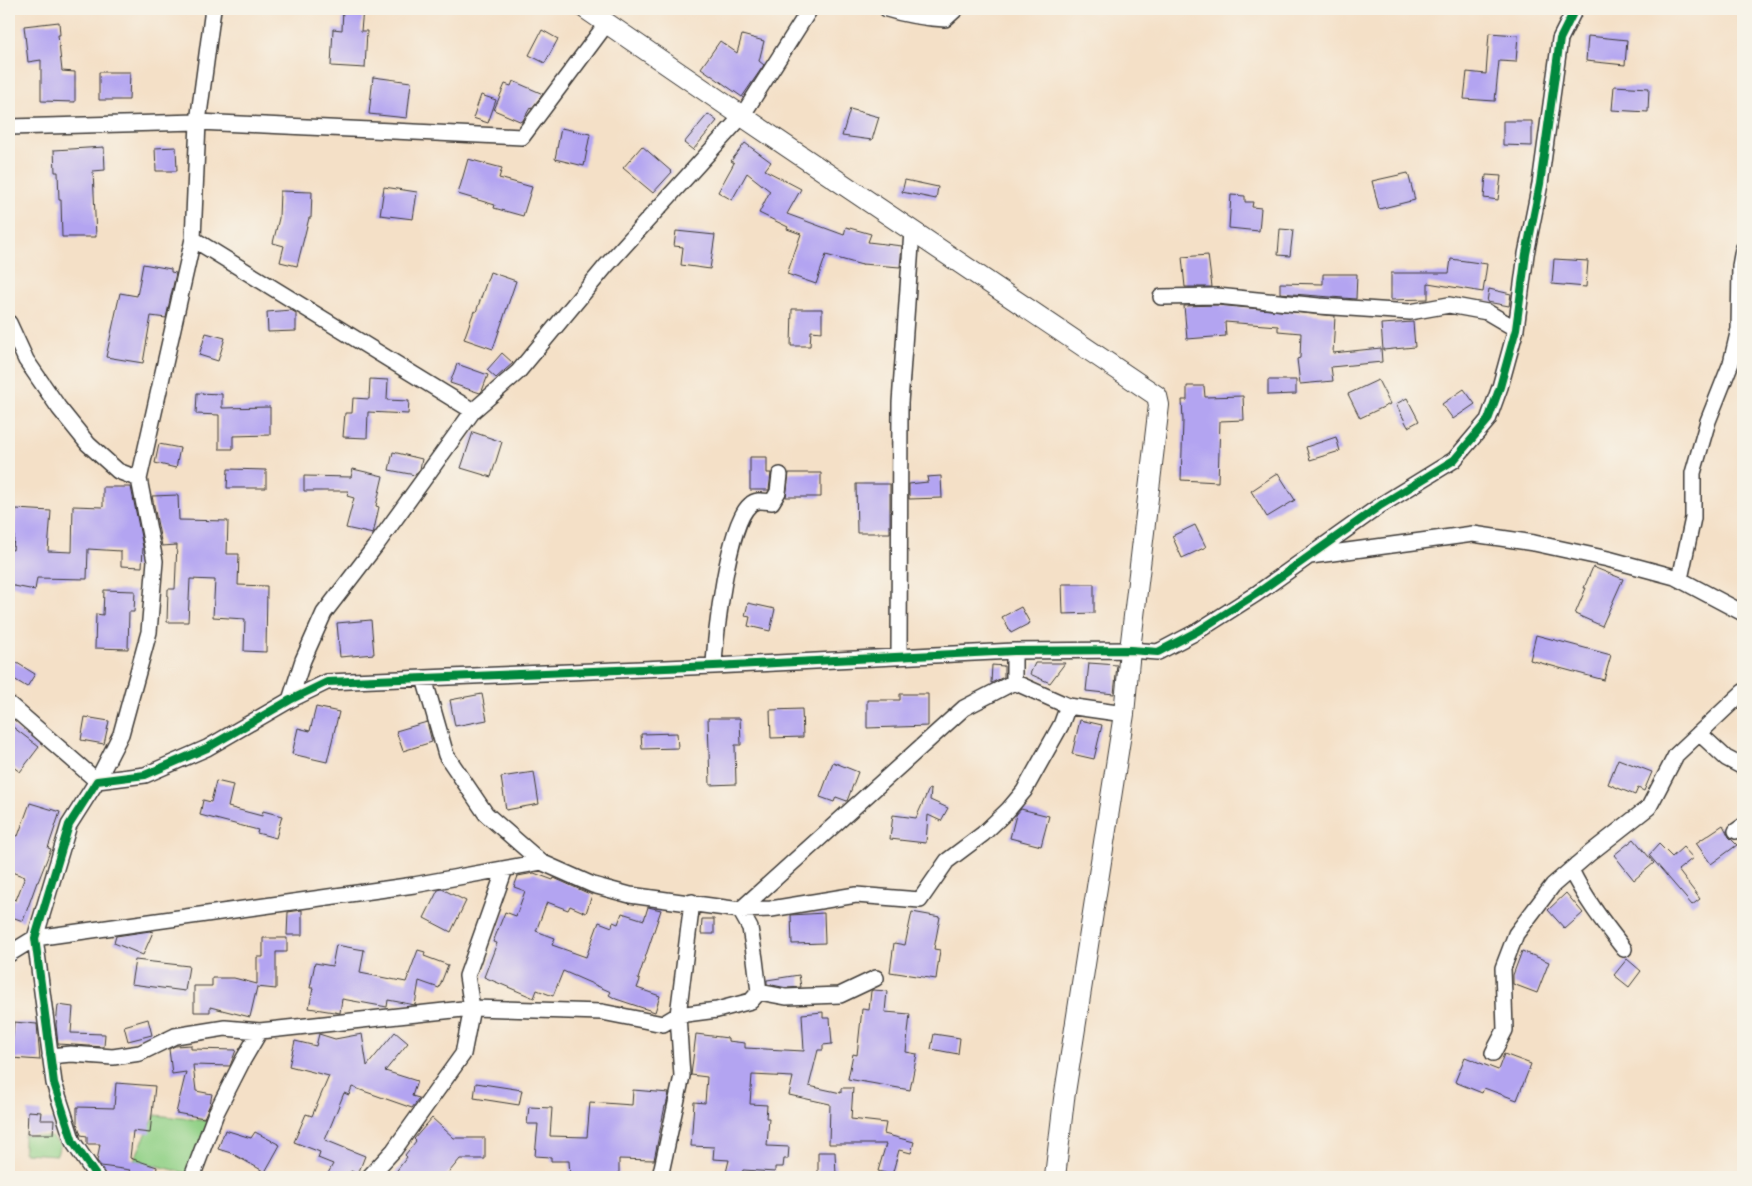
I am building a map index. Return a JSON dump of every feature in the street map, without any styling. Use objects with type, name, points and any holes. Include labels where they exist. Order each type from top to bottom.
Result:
[{"type":"street","points":[[97,1177],[73,1142],[54,1083],[36,938],[69,824],[97,780],[121,734],[150,632],[155,560],[139,479],[193,240],[198,122],[211,37],[213,9]]},
{"type":"street","points":[[586,9],[1156,396],[1159,405],[1124,714],[1064,1099],[1055,1177]]},
{"type":"street","points":[[290,700],[303,660],[324,613],[474,411],[518,372],[606,266],[742,116],[810,9]]},
{"type":"street","points":[[887,9],[925,18],[945,18],[956,9]]},
{"type":"street","points":[[9,704],[97,780],[145,775],[207,748],[290,700],[327,682],[1014,651],[1130,650],[1158,652],[1198,631],[1256,594],[1382,505],[1454,460],[1488,420],[1500,387],[1516,329],[1526,254],[1540,184],[1560,39],[1575,9]]},
{"type":"street","points":[[9,127],[198,122],[522,137],[607,23]]},
{"type":"street","points":[[899,657],[900,403],[912,232]]},
{"type":"street","points":[[193,240],[474,411]]},
{"type":"street","points":[[1680,579],[1693,518],[1693,473],[1708,421],[1731,363],[1739,329],[1740,266],[1743,249]]},
{"type":"street","points":[[1161,298],[1218,296],[1319,306],[1410,312],[1449,305],[1487,312],[1516,329]]},
{"type":"street","points":[[9,323],[26,360],[88,444],[118,471],[139,479]]},
{"type":"street","points":[[714,666],[715,637],[727,566],[738,522],[749,506],[758,500],[772,502],[778,492],[780,475]]},
{"type":"street","points":[[1306,557],[1473,534],[1608,559],[1680,579],[1743,613]]},
{"type":"street","points":[[1014,651],[1014,682]]},
{"type":"street","points":[[424,678],[446,755],[486,814],[541,862],[593,885],[630,895],[740,910],[771,909],[856,895],[920,900],[947,861],[983,834],[1008,810],[1024,791],[1061,725],[1068,706]]},
{"type":"street","points":[[1014,682],[1068,706],[1124,714]]},
{"type":"street","points":[[740,910],[964,708],[1014,682]]},
{"type":"street","points":[[1493,1053],[1505,1030],[1503,968],[1516,934],[1554,885],[1648,807],[1676,754],[1743,692]]},
{"type":"street","points":[[1699,733],[1726,758],[1743,767]]},
{"type":"street","points":[[9,954],[36,938],[414,885],[541,862]]},
{"type":"street","points":[[370,1177],[394,1150],[463,1054],[472,1008],[467,976],[505,868]]},
{"type":"street","points":[[1571,870],[1594,910],[1624,949]]},
{"type":"street","points":[[660,1177],[682,1076],[678,1015],[692,902]]},
{"type":"street","points":[[50,1056],[71,1054],[113,1057],[140,1053],[175,1036],[225,1028],[260,1031],[472,1008],[602,1012],[663,1024],[678,1015],[726,1008],[751,1001],[759,992],[750,928],[740,910]]},
{"type":"street","points":[[759,992],[786,998],[840,994],[876,978]]},
{"type":"street","points":[[192,1177],[216,1113],[260,1031]]},
{"type":"green space","points":[[155,1115],[209,1121],[190,1174],[134,1160]]},
{"type":"green space","points":[[24,1135],[51,1137],[60,1144],[57,1155],[24,1153]]},
{"type":"building","points":[[343,9],[363,9],[361,31],[367,31],[365,68],[331,66],[333,29],[342,30]]},
{"type":"building","points":[[59,22],[60,35],[58,35],[62,71],[75,72],[75,102],[41,101],[41,60],[28,62],[24,26]]},
{"type":"building","points":[[542,30],[558,39],[545,63],[529,55]]},
{"type":"building","points":[[1489,33],[1518,35],[1516,62],[1499,61],[1495,101],[1464,99],[1467,72],[1486,74]]},
{"type":"building","points":[[742,35],[764,41],[759,61],[764,65],[742,97],[701,68],[720,41],[737,53]]},
{"type":"building","points":[[1588,36],[1627,40],[1625,65],[1586,61]]},
{"type":"building","points":[[99,72],[130,72],[129,100],[99,100]]},
{"type":"building","points":[[373,77],[411,82],[407,118],[369,114]]},
{"type":"building","points":[[513,81],[543,94],[530,108],[522,122],[494,110],[505,84],[511,86]]},
{"type":"building","points":[[1614,86],[1649,88],[1648,112],[1612,110]]},
{"type":"building","points":[[481,95],[496,100],[488,123],[473,118]]},
{"type":"building","points":[[850,109],[879,117],[872,140],[842,136]]},
{"type":"building","points":[[708,114],[717,121],[693,150],[684,143]]},
{"type":"building","points":[[1503,121],[1532,121],[1532,146],[1503,145]]},
{"type":"building","points":[[561,128],[590,134],[584,166],[555,159]]},
{"type":"building","points":[[745,143],[771,162],[765,170],[801,189],[787,214],[844,235],[846,227],[871,234],[868,242],[902,246],[900,267],[862,265],[826,255],[816,284],[787,274],[801,234],[787,229],[788,227],[759,213],[770,191],[747,173],[732,200],[718,192],[734,163],[731,161]]},
{"type":"building","points":[[642,146],[672,172],[653,193],[623,168]]},
{"type":"building","points":[[104,147],[105,170],[93,171],[96,237],[62,237],[61,200],[59,200],[58,172],[55,172],[54,150]]},
{"type":"building","points":[[176,147],[177,171],[156,171],[155,148]]},
{"type":"building","points":[[468,159],[502,168],[499,178],[532,187],[523,216],[494,208],[495,205],[458,194]]},
{"type":"building","points":[[1408,173],[1415,200],[1379,209],[1372,181]]},
{"type":"building","points":[[1486,175],[1501,176],[1498,200],[1484,198]]},
{"type":"building","points":[[905,180],[938,187],[936,199],[902,192]]},
{"type":"building","points":[[384,187],[417,192],[413,219],[380,215]]},
{"type":"building","points":[[280,191],[312,192],[311,218],[309,218],[297,266],[280,262],[284,246],[273,243],[279,218]]},
{"type":"building","points":[[1231,195],[1245,196],[1245,202],[1253,202],[1252,207],[1261,208],[1259,231],[1229,228]]},
{"type":"building","points":[[1280,229],[1293,230],[1290,256],[1278,255]]},
{"type":"building","points":[[676,231],[715,235],[710,269],[681,265],[683,247],[674,246]]},
{"type":"building","points":[[1208,255],[1212,287],[1185,287],[1182,257]]},
{"type":"building","points":[[1451,259],[1487,264],[1483,292],[1428,283],[1428,299],[1391,300],[1391,273],[1449,273]]},
{"type":"building","points":[[1554,259],[1588,261],[1586,287],[1552,284]]},
{"type":"building","points":[[143,264],[171,269],[171,272],[176,273],[166,318],[151,316],[143,363],[106,357],[120,293],[137,296]]},
{"type":"building","points":[[490,272],[516,281],[493,349],[464,339]]},
{"type":"building","points":[[1323,274],[1357,274],[1356,299],[1280,293],[1280,283],[1323,284]]},
{"type":"building","points":[[1489,289],[1511,294],[1509,306],[1487,302]]},
{"type":"building","points":[[1217,305],[1335,316],[1333,353],[1381,348],[1382,362],[1331,367],[1333,381],[1300,384],[1297,359],[1300,358],[1301,333],[1278,331],[1278,326],[1225,322],[1226,336],[1187,339],[1184,306]]},
{"type":"building","points":[[792,309],[822,309],[822,332],[811,331],[810,346],[791,346]]},
{"type":"building","points":[[291,310],[296,313],[296,331],[268,332],[267,312]]},
{"type":"building","points":[[1413,322],[1415,347],[1383,350],[1381,324]]},
{"type":"building","points":[[206,333],[225,338],[218,361],[199,355]]},
{"type":"building","points":[[502,353],[513,363],[496,378],[487,370]]},
{"type":"building","points":[[457,364],[488,375],[480,393],[450,383]]},
{"type":"building","points":[[370,379],[388,380],[387,400],[409,401],[408,414],[368,412],[367,438],[343,437],[345,413],[352,413],[353,398],[369,399]]},
{"type":"building","points":[[1268,380],[1296,380],[1296,394],[1268,395]]},
{"type":"building","points":[[1378,380],[1390,404],[1360,418],[1348,394]]},
{"type":"building","points":[[1187,386],[1204,386],[1205,397],[1243,396],[1244,420],[1220,421],[1218,482],[1181,480],[1182,400],[1187,400]]},
{"type":"building","points":[[1464,389],[1475,404],[1453,419],[1442,404]]},
{"type":"building","points":[[197,393],[222,394],[222,408],[270,407],[270,435],[233,436],[233,449],[219,449],[219,415],[196,414]]},
{"type":"building","points":[[1407,398],[1419,421],[1408,427],[1396,404]]},
{"type":"building","points":[[473,432],[502,442],[491,477],[461,468]]},
{"type":"building","points":[[1336,437],[1340,451],[1310,460],[1306,447]]},
{"type":"building","points":[[159,444],[180,448],[176,468],[155,463]]},
{"type":"building","points":[[393,452],[422,459],[420,469],[415,475],[389,470]]},
{"type":"building","points":[[750,457],[767,457],[767,473],[771,473],[769,490],[750,490]]},
{"type":"building","points":[[228,469],[266,470],[266,488],[227,488]]},
{"type":"building","points":[[353,469],[383,476],[376,506],[379,507],[373,534],[346,528],[354,498],[347,496],[348,491],[304,491],[304,476],[351,477]]},
{"type":"building","points":[[789,473],[821,473],[821,497],[786,497]]},
{"type":"building","points":[[1278,473],[1295,500],[1267,517],[1251,491]]},
{"type":"building","points":[[941,476],[942,498],[909,499],[909,484],[928,482],[927,477]]},
{"type":"building","points":[[856,484],[890,484],[890,533],[857,533]]},
{"type":"building","points":[[103,487],[131,487],[143,547],[142,567],[121,566],[121,551],[88,549],[87,579],[37,578],[35,590],[9,585],[9,549],[13,550],[16,509],[51,511],[48,551],[72,552],[73,506],[103,507]]},
{"type":"building","points":[[178,495],[179,520],[228,521],[227,554],[239,554],[238,585],[267,586],[266,652],[244,651],[245,619],[213,617],[215,580],[190,579],[188,622],[167,622],[168,589],[175,589],[177,545],[162,546],[152,496]]},
{"type":"building","points":[[1195,525],[1206,547],[1182,558],[1172,536]]},
{"type":"building","points":[[1593,567],[1623,579],[1602,626],[1575,614]]},
{"type":"building","points":[[1062,584],[1094,584],[1094,613],[1063,614]]},
{"type":"building","points":[[104,590],[135,591],[134,612],[129,612],[128,649],[95,648],[96,614],[103,615]]},
{"type":"building","points":[[748,603],[775,609],[770,631],[748,626],[750,617],[745,616]]},
{"type":"building","points":[[1021,607],[1030,623],[1011,633],[1002,617]]},
{"type":"building","points":[[371,620],[374,654],[340,657],[337,623]]},
{"type":"building","points":[[1536,635],[1611,655],[1604,680],[1530,660]]},
{"type":"building","points":[[9,658],[35,674],[27,687],[9,676]]},
{"type":"building","points":[[1035,663],[1065,663],[1050,683],[1030,674]]},
{"type":"building","points":[[1089,663],[1117,665],[1114,694],[1086,691]]},
{"type":"building","points":[[992,665],[1004,666],[1004,677],[991,683]]},
{"type":"building","points":[[482,694],[487,720],[455,726],[450,700]]},
{"type":"building","points":[[900,694],[928,694],[928,726],[867,728],[867,700],[900,700]]},
{"type":"building","points":[[316,707],[339,712],[327,762],[292,754],[298,728],[310,731]]},
{"type":"building","points":[[802,709],[803,737],[771,738],[770,710]]},
{"type":"building","points":[[85,717],[109,721],[104,744],[81,740]]},
{"type":"building","points":[[708,718],[740,718],[741,745],[735,745],[736,784],[710,785]]},
{"type":"building","points":[[1080,720],[1102,725],[1094,759],[1072,754]]},
{"type":"building","points":[[427,722],[432,742],[403,751],[396,731]]},
{"type":"building","points":[[9,724],[39,747],[20,772],[9,764]]},
{"type":"building","points":[[677,733],[678,748],[642,749],[641,734]]},
{"type":"building","points":[[1618,759],[1652,772],[1644,791],[1638,788],[1635,795],[1608,784]]},
{"type":"building","points":[[833,762],[858,772],[847,801],[836,797],[834,802],[820,797]]},
{"type":"building","points":[[534,772],[539,804],[506,810],[501,777]]},
{"type":"building","points":[[216,781],[233,785],[228,807],[262,816],[263,811],[282,816],[276,838],[257,833],[258,830],[200,815],[203,800],[211,802]]},
{"type":"building","points":[[929,789],[931,790],[930,800],[948,808],[941,821],[928,815],[926,843],[890,839],[893,815],[916,818]]},
{"type":"building","points":[[30,803],[60,812],[48,848],[51,849],[23,921],[9,916],[9,898],[16,900],[25,877],[9,871],[9,833],[18,836]]},
{"type":"building","points":[[1021,809],[1049,816],[1041,846],[1010,838],[1016,815]]},
{"type":"building","points":[[1723,825],[1729,837],[1737,845],[1711,864],[1696,843]]},
{"type":"building","points":[[1634,839],[1654,863],[1634,880],[1614,855]]},
{"type":"building","points":[[1659,844],[1672,857],[1683,847],[1693,858],[1678,870],[1700,899],[1692,905],[1649,855]]},
{"type":"building","points":[[534,873],[553,880],[554,878],[592,895],[586,913],[570,906],[568,910],[547,902],[536,931],[555,938],[552,945],[586,957],[599,922],[612,927],[613,922],[618,924],[622,913],[644,920],[648,907],[661,910],[638,979],[640,980],[637,988],[660,996],[655,1012],[616,999],[609,995],[611,992],[563,971],[553,996],[537,990],[534,998],[484,977],[497,943],[493,942],[505,912],[516,916],[525,891],[514,887],[518,876]]},
{"type":"building","points":[[442,889],[466,901],[451,932],[424,918],[438,890]]},
{"type":"building","points":[[1566,893],[1583,913],[1565,929],[1548,910]]},
{"type":"building","points":[[302,910],[302,935],[287,935],[288,912]]},
{"type":"building","points":[[912,912],[940,917],[934,949],[940,950],[936,979],[890,972],[894,943],[905,945]]},
{"type":"building","points":[[824,913],[825,943],[792,944],[791,915]]},
{"type":"building","points":[[702,919],[714,919],[714,934],[701,934]]},
{"type":"building","points":[[153,932],[143,955],[114,943],[116,936]]},
{"type":"building","points":[[263,938],[287,938],[287,952],[276,952],[276,989],[257,987],[250,1017],[210,1007],[210,1012],[194,1012],[194,986],[212,986],[212,978],[234,978],[257,984],[257,957],[263,957]]},
{"type":"building","points":[[336,945],[364,950],[360,973],[406,982],[418,950],[425,952],[424,956],[448,965],[439,988],[419,981],[415,1005],[388,1000],[387,1007],[342,999],[340,1013],[309,1008],[313,988],[310,988],[315,963],[332,966]]},
{"type":"building","points":[[1522,951],[1549,962],[1537,993],[1513,984],[1513,975]]},
{"type":"building","points":[[1627,959],[1641,971],[1629,987],[1614,975]]},
{"type":"building","points":[[135,960],[189,966],[185,991],[131,984]]},
{"type":"building","points":[[799,975],[801,987],[787,988],[767,984],[767,980]]},
{"type":"building","points":[[871,991],[887,991],[885,1012],[910,1014],[906,1052],[917,1054],[910,1090],[848,1079],[853,1054],[857,1055],[862,1009],[869,1010]]},
{"type":"building","points":[[58,1005],[73,1007],[71,1033],[105,1034],[104,1047],[58,1044],[56,1025]]},
{"type":"building","points":[[823,1012],[823,1018],[830,1018],[832,1044],[823,1045],[823,1050],[818,1050],[809,1086],[841,1093],[841,1088],[853,1088],[851,1119],[886,1123],[884,1134],[914,1142],[911,1153],[899,1150],[892,1175],[878,1171],[886,1144],[829,1144],[830,1104],[789,1095],[793,1077],[752,1075],[750,1104],[767,1105],[766,1118],[769,1118],[767,1146],[789,1147],[788,1159],[784,1159],[783,1167],[775,1167],[775,1172],[743,1170],[741,1177],[725,1177],[729,1160],[713,1159],[714,1147],[691,1146],[694,1102],[705,1103],[707,1077],[691,1075],[696,1034],[728,1038],[728,1041],[745,1043],[745,1048],[804,1051],[802,1014]]},
{"type":"building","points":[[148,1019],[152,1035],[128,1041],[124,1026]]},
{"type":"building","points":[[14,1022],[37,1024],[40,1060],[11,1058]]},
{"type":"building","points":[[395,1032],[408,1043],[385,1071],[417,1081],[412,1096],[419,1098],[412,1108],[352,1087],[349,1095],[344,1093],[325,1140],[365,1156],[358,1174],[351,1171],[348,1177],[326,1177],[333,1164],[318,1158],[320,1152],[294,1142],[306,1114],[312,1116],[329,1076],[289,1066],[295,1041],[316,1046],[319,1034],[335,1039],[362,1034],[367,1066]]},
{"type":"building","points":[[934,1034],[960,1038],[958,1054],[931,1049]]},
{"type":"building","points":[[191,1045],[191,1049],[236,1050],[230,1066],[193,1065],[196,1091],[212,1094],[204,1118],[176,1113],[186,1072],[172,1074],[169,1049],[175,1046]]},
{"type":"building","points":[[1504,1054],[1531,1064],[1517,1100],[1484,1088],[1482,1093],[1455,1082],[1465,1057],[1498,1070]]},
{"type":"building","points":[[116,1083],[155,1086],[150,1133],[133,1131],[130,1158],[157,1167],[156,1173],[146,1172],[146,1177],[127,1177],[130,1170],[101,1166],[97,1161],[100,1144],[87,1144],[87,1136],[81,1135],[77,1123],[77,1107],[114,1108]]},
{"type":"building","points":[[476,1083],[522,1090],[519,1105],[474,1098]]},
{"type":"building","points":[[633,1090],[669,1093],[654,1160],[619,1159],[619,1177],[570,1177],[569,1161],[551,1161],[551,1157],[535,1156],[538,1124],[527,1124],[529,1107],[552,1108],[550,1136],[587,1137],[590,1102],[632,1105]]},
{"type":"building","points":[[28,1111],[41,1112],[40,1120],[54,1120],[53,1134],[27,1134]]},
{"type":"building","points":[[432,1118],[454,1138],[485,1138],[485,1159],[460,1159],[445,1177],[392,1177],[407,1157],[405,1155],[416,1141],[414,1139]]},
{"type":"building","points":[[225,1130],[251,1138],[255,1132],[280,1145],[265,1172],[231,1153],[218,1149]]},
{"type":"building","points":[[818,1152],[835,1152],[836,1176],[818,1176]]},
{"type":"cycle path","points":[[97,1177],[73,1142],[54,1083],[35,938],[69,825],[97,781],[145,775],[207,748],[290,700],[327,682],[1014,651],[1130,650],[1158,652],[1198,631],[1256,594],[1381,505],[1454,460],[1488,420],[1500,387],[1516,329],[1526,254],[1540,184],[1560,39],[1575,9]]}]
